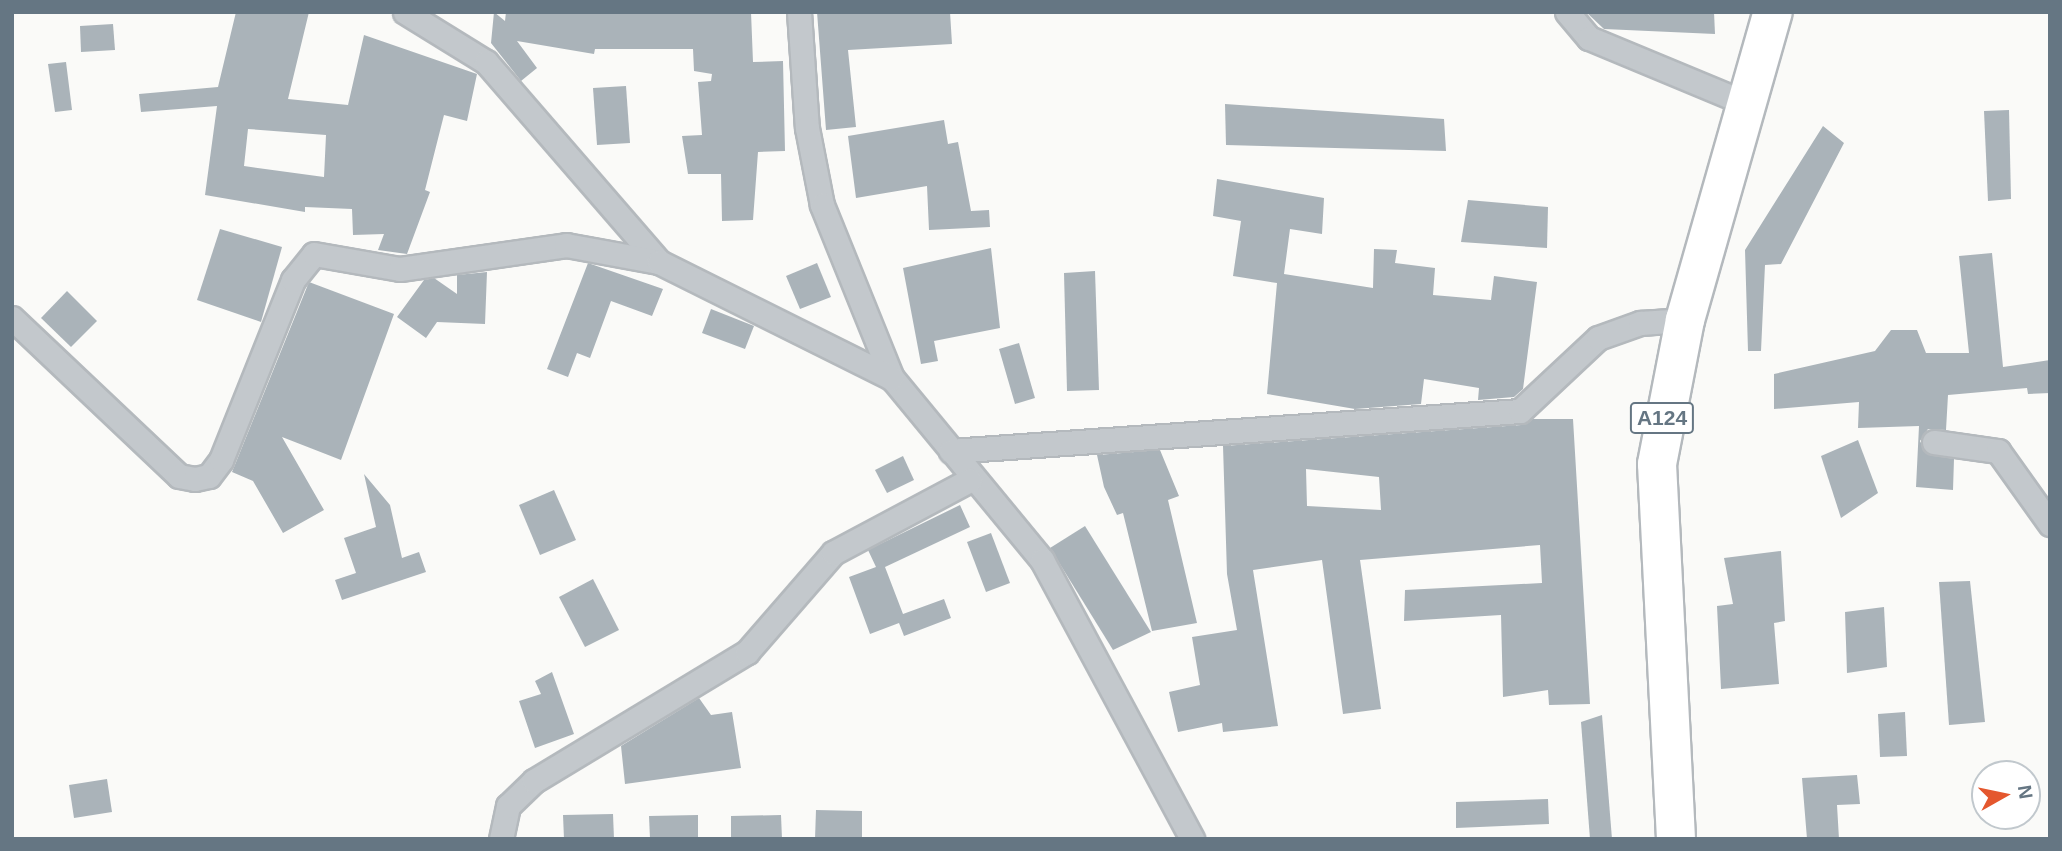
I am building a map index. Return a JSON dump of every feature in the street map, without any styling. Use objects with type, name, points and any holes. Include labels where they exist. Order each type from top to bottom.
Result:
[{"type":"highway","name":"A124","points":[[1676,839],[1657,464],[1685,320],[1773,12]]},
{"type":"street","points":[[405,12],[486,62],[659,262]]},
{"type":"street","points":[[799,12],[807,128],[822,205],[892,378],[951,451],[970,480],[1042,560],[1192,839]]},
{"type":"street","points":[[1567,12],[1589,38],[1745,103]]},
{"type":"street","points":[[12,318],[179,476],[195,479],[209,476],[221,460],[293,281],[314,254],[400,269],[566,245],[659,262],[892,378]]},
{"type":"street","points":[[951,451],[1520,411],[1598,338],[1640,323],[1685,320]]},
{"type":"street","points":[[1934,442],[1998,451],[2050,524]]},
{"type":"street","points":[[501,839],[508,806],[534,781],[747,652],[833,553],[970,480]]},
{"type":"building","points":[[236,12],[309,12],[288,99],[348,105],[364,35],[477,74],[467,121],[444,115],[425,190],[430,192],[407,254],[378,250],[384,234],[353,235],[352,209],[305,207],[305,212],[205,195],[217,106],[141,112],[139,94],[218,87]],"holes":[[[248,129],[326,135],[324,177],[244,166]]]},
{"type":"building","points":[[494,12],[505,21],[506,12],[751,12],[753,62],[783,61],[785,151],[758,152],[753,220],[722,221],[721,174],[688,174],[682,136],[702,135],[698,82],[711,81],[712,74],[694,71],[693,49],[595,49],[594,54],[517,41],[537,68],[521,81],[491,43]]},
{"type":"building","points":[[817,12],[950,12],[952,44],[848,50],[856,127],[826,130]]},
{"type":"building","points":[[1586,12],[1714,12],[1715,34],[1604,29]]},
{"type":"building","points":[[113,24],[115,50],[81,52],[80,26]]},
{"type":"building","points":[[66,62],[72,110],[55,112],[48,64]]},
{"type":"building","points":[[626,86],[630,143],[597,145],[593,88]]},
{"type":"building","points":[[1225,104],[1444,119],[1446,151],[1226,145]]},
{"type":"building","points":[[2009,110],[2011,199],[1988,201],[1984,111]]},
{"type":"building","points":[[944,120],[948,144],[958,142],[971,211],[989,210],[990,227],[929,230],[927,186],[856,198],[848,136]]},
{"type":"building","points":[[1823,126],[1844,143],[1781,264],[1765,265],[1761,351],[1748,351],[1745,250]]},
{"type":"building","points":[[1217,179],[1324,198],[1322,234],[1290,229],[1284,274],[1373,288],[1374,249],[1397,250],[1395,263],[1435,268],[1433,295],[1491,300],[1494,276],[1537,282],[1523,389],[1514,397],[1478,400],[1479,388],[1424,379],[1421,404],[1355,409],[1267,394],[1277,283],[1233,276],[1241,221],[1213,216]]},
{"type":"building","points":[[1468,200],[1548,207],[1547,248],[1461,242]]},
{"type":"building","points":[[220,229],[282,247],[261,322],[197,300]]},
{"type":"building","points":[[991,248],[1000,328],[934,341],[938,361],[921,364],[903,268]]},
{"type":"building","points":[[1992,253],[2003,367],[2050,360],[2050,393],[2028,394],[2027,388],[1948,395],[1946,430],[1928,429],[1920,441],[1926,453],[1954,459],[1953,490],[1916,487],[1919,426],[1858,428],[1859,402],[1774,409],[1774,374],[1875,351],[1891,330],[1917,330],[1926,353],[1969,353],[1959,256]]},
{"type":"building","points":[[588,263],[663,289],[652,316],[611,301],[590,358],[577,353],[568,377],[547,369]]},
{"type":"building","points":[[817,263],[831,297],[800,309],[786,276]]},
{"type":"building","points":[[1095,271],[1099,390],[1067,391],[1064,273]]},
{"type":"building","points":[[487,272],[485,324],[437,322],[426,338],[397,317],[424,280],[434,278],[457,294],[457,275]]},
{"type":"building","points":[[309,282],[394,314],[341,460],[282,437],[324,510],[283,533],[253,481],[232,472]]},
{"type":"building","points":[[67,291],[97,321],[71,347],[41,318]]},
{"type":"building","points":[[711,309],[754,326],[745,349],[702,333]]},
{"type":"building","points":[[1019,343],[1035,398],[1015,404],[999,349]]},
{"type":"building","points":[[1532,419],[1573,419],[1590,704],[1549,705],[1548,690],[1503,697],[1501,615],[1404,621],[1405,590],[1542,583],[1540,545],[1360,560],[1381,709],[1343,714],[1322,560],[1253,570],[1278,726],[1223,732],[1222,723],[1178,732],[1169,692],[1200,685],[1192,637],[1237,630],[1227,574],[1223,446],[1521,425]],"holes":[[[1306,469],[1379,477],[1381,510],[1307,506]]]},
{"type":"building","points":[[1858,440],[1878,493],[1841,518],[1821,456]]},
{"type":"building","points":[[1160,450],[1179,496],[1168,500],[1197,623],[1152,631],[1123,513],[1117,515],[1104,487],[1097,455]]},
{"type":"building","points":[[903,456],[914,480],[887,493],[875,470]]},
{"type":"building","points":[[364,474],[390,505],[402,558],[419,552],[426,572],[342,600],[335,580],[356,573],[344,538],[376,527]]},
{"type":"building","points":[[554,490],[576,540],[540,555],[519,505]]},
{"type":"building","points":[[960,505],[970,527],[885,567],[903,614],[944,599],[951,618],[904,636],[899,623],[870,634],[849,577],[876,567],[868,550]]},
{"type":"building","points":[[1085,526],[1151,632],[1113,650],[1050,548]]},
{"type":"building","points":[[991,533],[1010,583],[986,592],[967,542]]},
{"type":"building","points":[[1781,551],[1785,621],[1774,623],[1779,684],[1721,689],[1717,606],[1733,604],[1724,558]]},
{"type":"building","points":[[593,579],[619,630],[585,647],[559,597]]},
{"type":"building","points":[[1970,581],[1985,722],[1949,725],[1939,582]]},
{"type":"building","points":[[1884,607],[1887,667],[1847,673],[1845,612]]},
{"type":"building","points":[[552,672],[574,734],[535,748],[519,701],[541,694],[535,681]]},
{"type":"building","points":[[699,698],[711,715],[732,712],[741,768],[625,784],[621,746]]},
{"type":"building","points":[[1905,712],[1907,756],[1880,757],[1878,714]]},
{"type":"building","points":[[1602,715],[1612,839],[1590,839],[1581,722]]},
{"type":"building","points":[[1857,775],[1860,804],[1837,805],[1839,839],[1807,839],[1802,778]]},
{"type":"building","points":[[107,779],[112,812],[74,818],[69,785]]},
{"type":"building","points":[[1548,799],[1549,824],[1456,828],[1456,802]]},
{"type":"building","points":[[816,810],[862,811],[862,839],[815,839]]},
{"type":"building","points":[[613,814],[614,839],[564,839],[563,815]]},
{"type":"building","points":[[698,815],[698,839],[650,839],[649,816]]},
{"type":"building","points":[[781,815],[782,839],[731,839],[731,816]]}]
